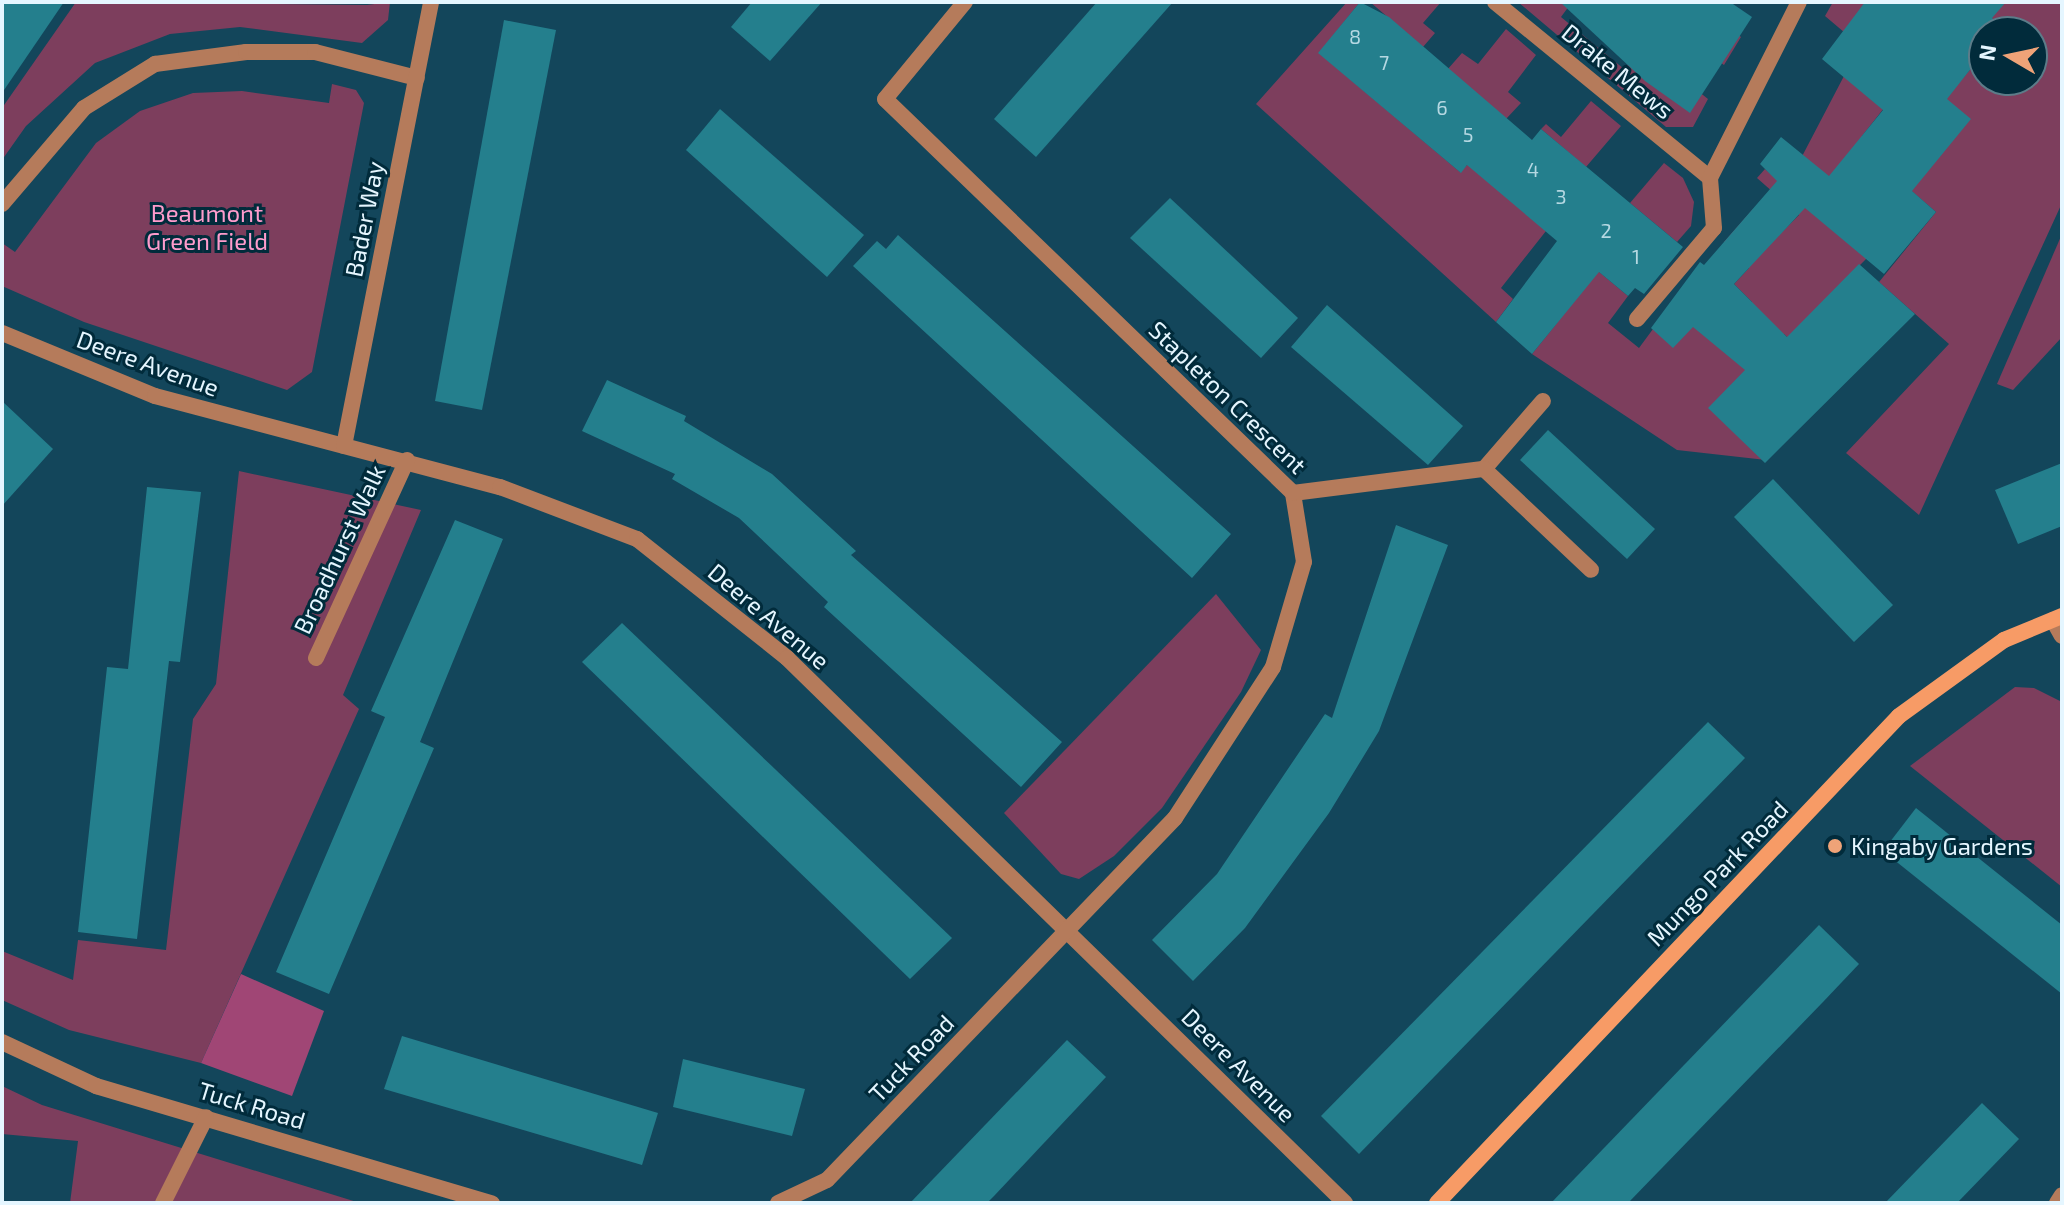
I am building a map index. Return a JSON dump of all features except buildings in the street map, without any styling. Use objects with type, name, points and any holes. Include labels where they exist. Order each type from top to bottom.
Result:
[{"type":"street","name":"Bader Way","points":[[344,446],[431,2]]},
{"type":"street","name":"Stapleton Crescent","points":[[965,2],[885,99],[1293,493],[1304,562],[1273,667],[1175,818],[1068,930]]},
{"type":"street","name":"Drake Mews","points":[[1495,2],[1710,178]]},
{"type":"street","points":[[1637,319],[1714,228],[1710,178],[1799,2]]},
{"type":"street","points":[[2,204],[84,108],[155,64],[246,52],[315,52],[417,78]]},
{"type":"street","name":"Deere Avenue","points":[[2,333],[155,396],[407,460],[637,539],[787,658],[1345,1203]]},
{"type":"street","points":[[1293,493],[1484,469],[1543,401]]},
{"type":"street","name":"Broadhurst Walk","points":[[316,658],[407,460]]},
{"type":"street","points":[[1484,469],[1591,570]]},
{"type":"street","points":[[2058,618],[2062,636]]},
{"type":"street","name":"Mungo Park Road","points":[[1437,1203],[1899,716],[2004,640],[2058,618]]},
{"type":"street","name":"Tuck Road","points":[[778,1203],[827,1180],[1068,930]]},
{"type":"street","name":"Tuck Road","points":[[2,1042],[96,1086],[492,1203]]},
{"type":"street","points":[[163,1203],[206,1117]]},
{"type":"street","points":[[2057,1203],[2062,1195]]},
{"type":"green space","points":[[76,2],[367,5],[390,2],[388,20],[362,43],[240,27],[170,34],[95,63],[26,126],[2,160],[2,108]]},
{"type":"green space","points":[[1347,2],[1360,2],[1319,53],[1460,172],[1470,162],[1546,231],[1501,288],[1513,299],[1496,322],[1256,104]]},
{"type":"green space","points":[[1370,2],[1441,2],[1423,23],[1435,33],[1423,47]]},
{"type":"green space","points":[[1518,2],[1572,2],[1561,17],[1624,69],[1654,34],[1704,7],[1741,37],[1724,65],[1695,43],[1673,71],[1708,99],[1693,127],[1666,127]]},
{"type":"green space","points":[[1833,2],[1882,2],[1952,91],[1968,72],[1968,96],[2048,96],[2048,16],[1989,16],[1973,2],[2062,2],[2062,203],[1919,515],[1846,453],[1949,344],[1879,282],[1936,212],[1880,164],[1866,259],[1788,338],[1784,334],[1766,460],[1677,450],[1532,354],[1557,323],[1574,251],[1628,296],[1608,323],[1639,348],[1667,310],[1752,302],[1734,284],[1749,268],[1724,242],[1753,209],[1782,232],[1799,215],[1757,178],[1765,169],[1786,187],[1844,76],[1871,55],[1825,16]],"holes":[[[1888,103],[1918,182],[1862,136]]]},
{"type":"green space","points":[[1506,29],[1536,55],[1508,92],[1521,103],[1506,119],[1447,70],[1462,53],[1478,64]]},
{"type":"green space","name":"Beaumont Green Field","points":[[332,84],[356,90],[364,103],[312,372],[287,390],[84,322],[2,286],[2,243],[15,252],[96,143],[140,111],[193,93],[242,91],[329,103]]},
{"type":"green space","points":[[1591,101],[1621,126],[1586,167],[1541,129],[1546,124],[1561,137]]},
{"type":"green space","points":[[1664,163],[1683,178],[1694,202],[1691,226],[1677,242],[1630,203]]},
{"type":"green space","points":[[2062,234],[2062,337],[2013,390],[1997,384]]},
{"type":"green space","points":[[239,471],[421,510],[343,695],[359,709],[201,1063],[69,1030],[2,1000],[2,951],[73,980],[78,940],[166,950],[193,719],[216,684]]},
{"type":"green space","points":[[1216,594],[1261,650],[1241,692],[1162,808],[1114,856],[1079,879],[1061,874],[1004,813]]},
{"type":"green space","points":[[2015,687],[2034,688],[2062,702],[2062,887],[1910,766]]},
{"type":"green space","points":[[2,1086],[42,1105],[360,1203],[70,1203],[78,1141],[2,1134]]},
{"type":"shaded area","points":[[241,974],[324,1011],[292,1096],[201,1063]]},
{"type":"place","name":"Kingaby Gardens","points":[[1835,846]]}]
